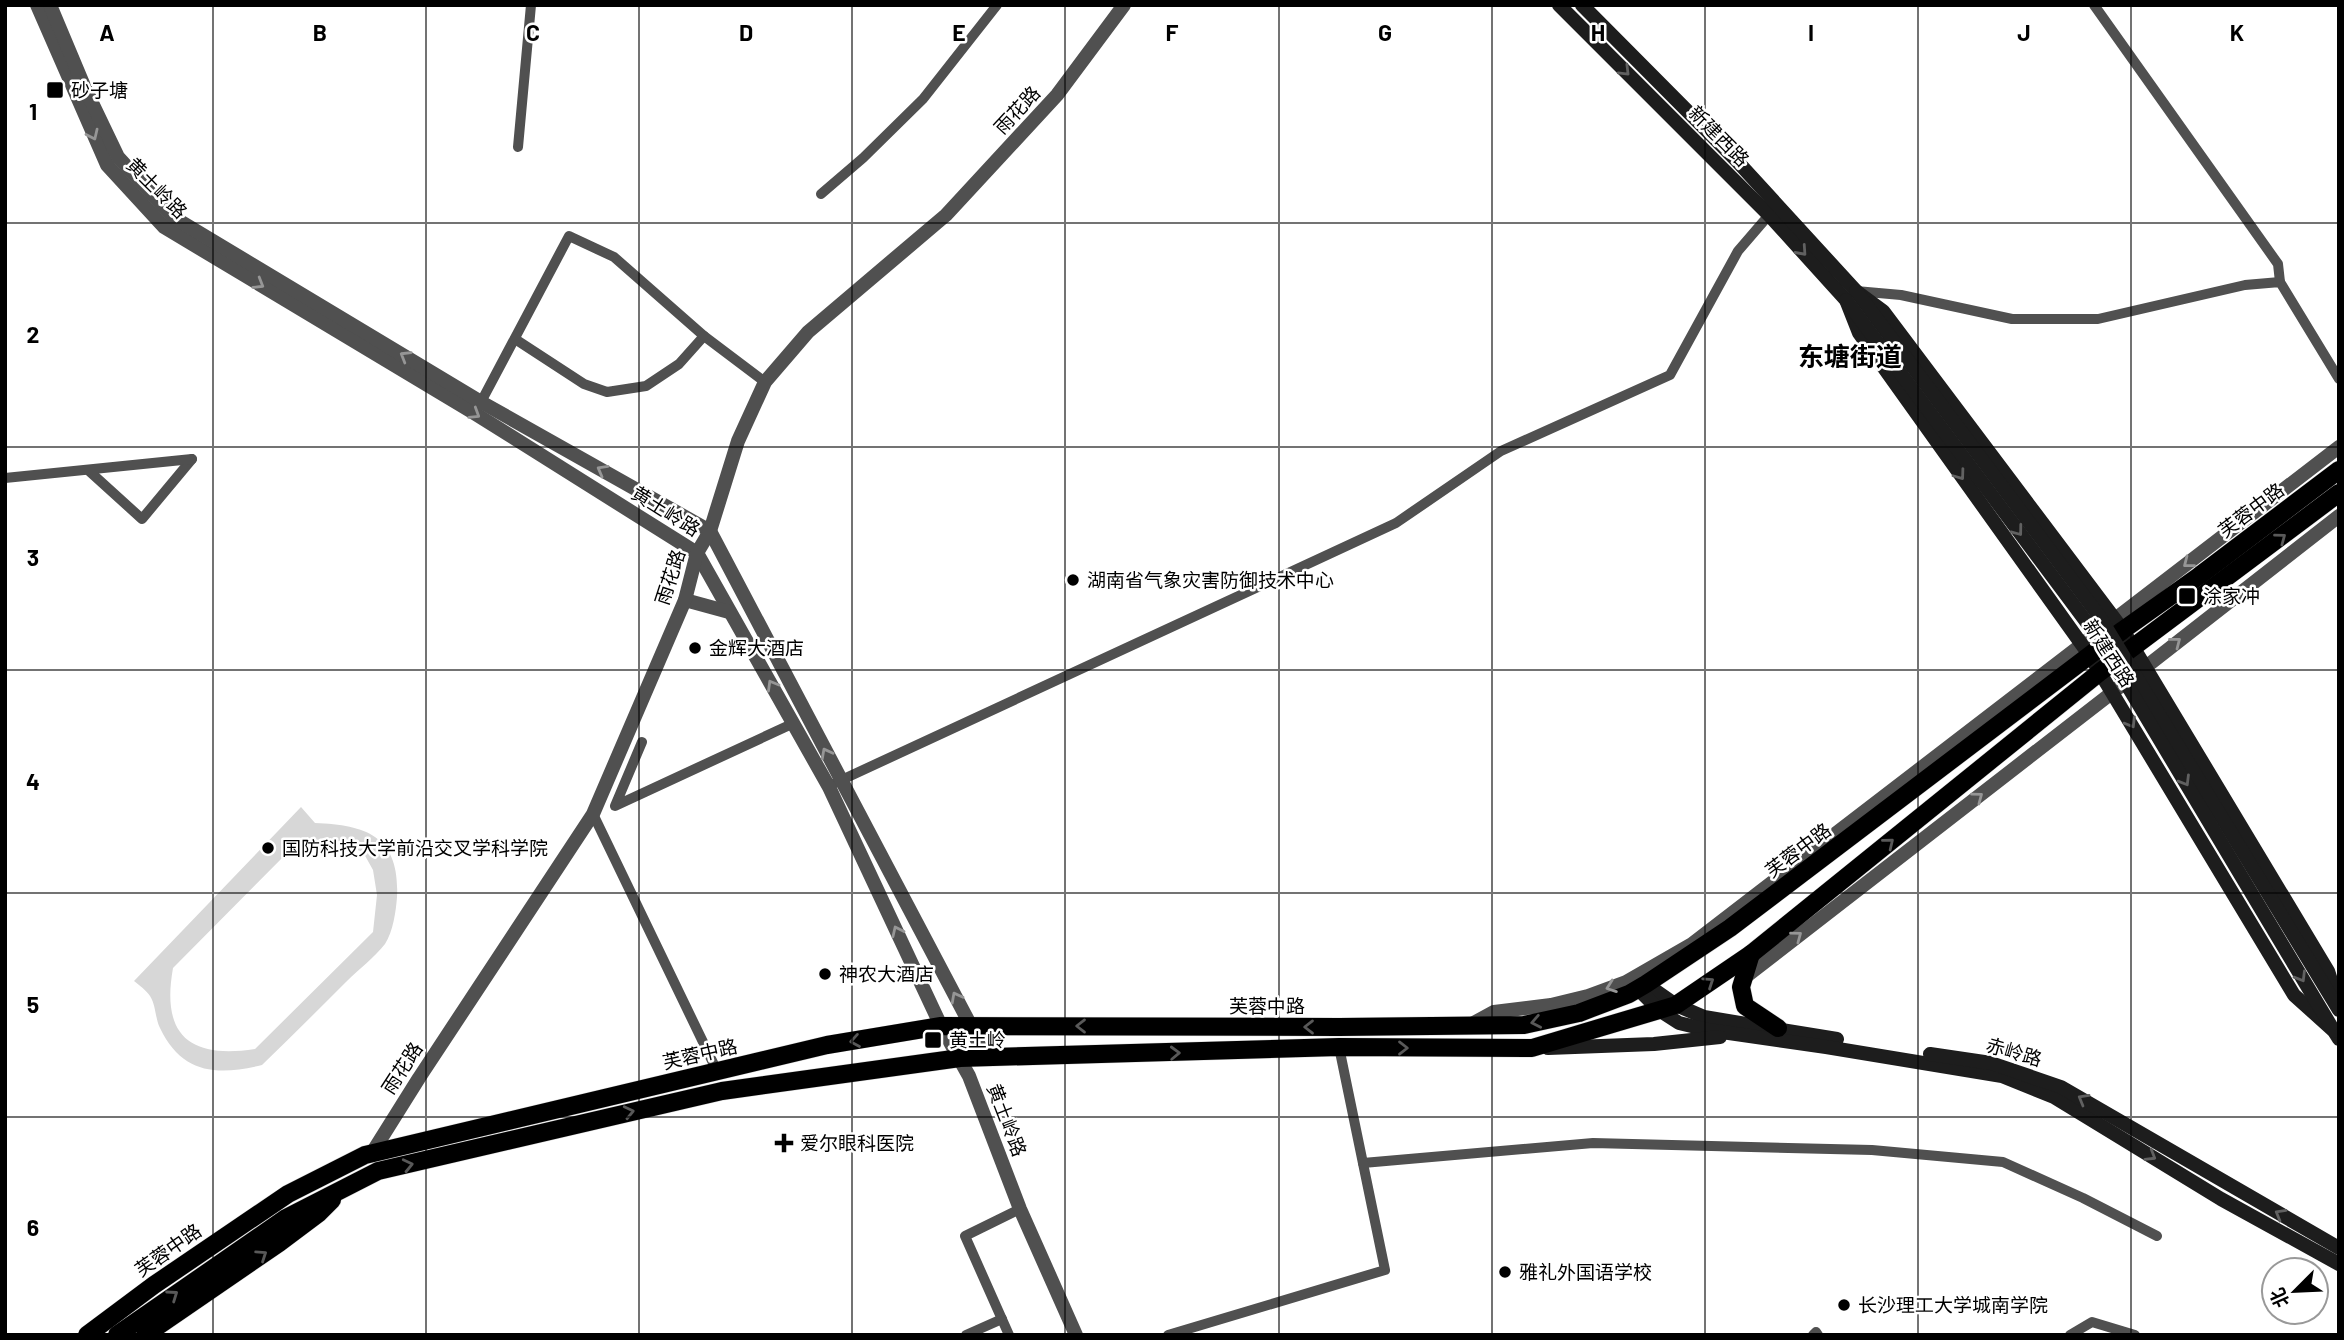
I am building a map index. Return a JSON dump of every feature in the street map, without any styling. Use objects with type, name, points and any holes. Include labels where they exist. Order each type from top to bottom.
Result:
[{"type":"main road","name":"新建西路","points":[[1559,5],[1851,295],[2088,624],[2336,1035]]},
{"type":"main road","name":"新建西路","points":[[1582,5],[1737,161],[1851,295],[2099,616],[2339,1010]]},
{"type":"main road","name":"新建西路","points":[[1851,295],[1883,311],[2134,646],[2328,971],[2339,1003]]},
{"type":"main road","name":"新建西路","points":[[1851,295],[1859,333],[2086,650],[2294,995],[2336,1035]]},
{"type":"main road","name":"芙蓉中路","points":[[87,1335],[154,1285],[288,1194],[372,1153],[827,1045],[941,1026],[1524,1024],[1578,1013],[1642,986],[1730,928],[2119,625],[2199,576],[2339,470]]},
{"type":"main road","name":"芙蓉中路","points":[[117,1335],[286,1218],[378,1171],[722,1091],[960,1058],[1339,1047],[1532,1048],[1667,1008],[1751,954],[2100,672],[2339,494]]},
{"type":"main road","points":[[1751,954],[1741,987],[1745,1006],[1778,1028]]},
{"type":"main road","name":"赤岭路","points":[[1642,986],[1667,1008],[1679,1023],[2002,1076],[2054,1097],[2221,1199],[2339,1264]]},
{"type":"main road","name":"赤岭路","points":[[1667,1008],[1704,1017],[1992,1063],[2061,1087],[2339,1248]]},
{"type":"main road","name":"赤岭路","points":[[1532,1048],[1654,1044],[1739,1034]]},
{"type":"main road","points":[[145,1335],[299,1228],[344,1188]]},
{"type":"street","name":"黄土岭路","points":[[37,5],[107,165],[164,228],[474,413],[696,553],[794,723],[835,783],[971,1026],[985,1059]]},
{"type":"street","name":"黄土岭路","points":[[50,5],[118,157],[173,217],[481,402],[710,531],[835,783],[941,1026],[969,1076],[1020,1209],[1076,1335]]},
{"type":"street","points":[[518,147],[531,5]]},
{"type":"street","points":[[821,194],[863,158],[923,99],[997,5]]},
{"type":"street","name":"雨花路","points":[[372,1153],[593,814],[685,600],[696,553],[710,531],[738,441],[765,382],[808,331],[946,215],[1057,95],[1124,5]]},
{"type":"street","points":[[2094,5],[2278,264],[2280,282],[2339,379]]},
{"type":"street","points":[[835,783],[1396,523],[1501,451],[1670,375],[1738,251],[1769,215]]},
{"type":"street","points":[[481,402],[569,236],[614,257],[705,336],[765,382]]},
{"type":"street","points":[[1851,295],[1900,295],[2012,319],[2098,319],[2245,285],[2280,282]]},
{"type":"street","points":[[515,339],[584,384],[607,392],[646,386],[679,364],[705,336]]},
{"type":"street","points":[[2119,625],[2339,447]]},
{"type":"street","points":[[5,478],[192,459],[142,519],[89,470]]},
{"type":"street","points":[[1744,978],[2339,516]]},
{"type":"street","points":[[685,600],[729,612]]},
{"type":"street","points":[[1470,1025],[1493,1012],[1551,1005],[1588,996],[1626,982],[1692,944],[2086,650]]},
{"type":"street","points":[[642,742],[615,806],[794,723]]},
{"type":"street","points":[[593,814],[717,1071]]},
{"type":"street","points":[[1168,1335],[1385,1270],[1339,1047]]},
{"type":"street","points":[[1363,1163],[1593,1143],[1872,1150],[1990,1160],[2003,1162],[2072,1193],[2157,1236]]},
{"type":"street","points":[[1009,1335],[965,1236],[1020,1209]]},
{"type":"street","points":[[966,1335],[1002,1319]]},
{"type":"street","points":[[2070,1335],[2092,1322],[2135,1335]]},
{"type":"shaded area","points":[[301,807],[315,823],[351,827],[377,839],[387,848],[397,877],[397,903],[388,939],[377,954],[262,1065],[216,1070],[190,1063],[169,1043],[158,1024],[150,996],[134,981]],"holes":[[[312,842],[335,842],[363,852],[373,870],[377,895],[373,932],[255,1049],[213,1050],[197,1045],[185,1037],[176,1026],[171,1010],[173,968],[292,848]]]},
{"type":"place","name":"砂子塘","points":[[55,90]]},
{"type":"place","name":"湖南省气象灾害防御技术中心","points":[[1073,580]]},
{"type":"place","name":"涂家冲","points":[[2187,596]]},
{"type":"place","name":"金辉大酒店","points":[[695,648]]},
{"type":"place","name":"国防科技大学前沿交叉学科学院","points":[[268,848]]},
{"type":"place","name":"神农大酒店","points":[[825,974]]},
{"type":"place","name":"黄土岭","points":[[933,1040]]},
{"type":"place","name":"爱尔眼科医院","points":[[784,1143]]},
{"type":"place","name":"雅礼外国语学校","points":[[1505,1272]]},
{"type":"place","name":"长沙理工大学城南学院","points":[[1844,1305]]},
{"type":"district","name":"东塘街道","points":[[1850,357]]}]
